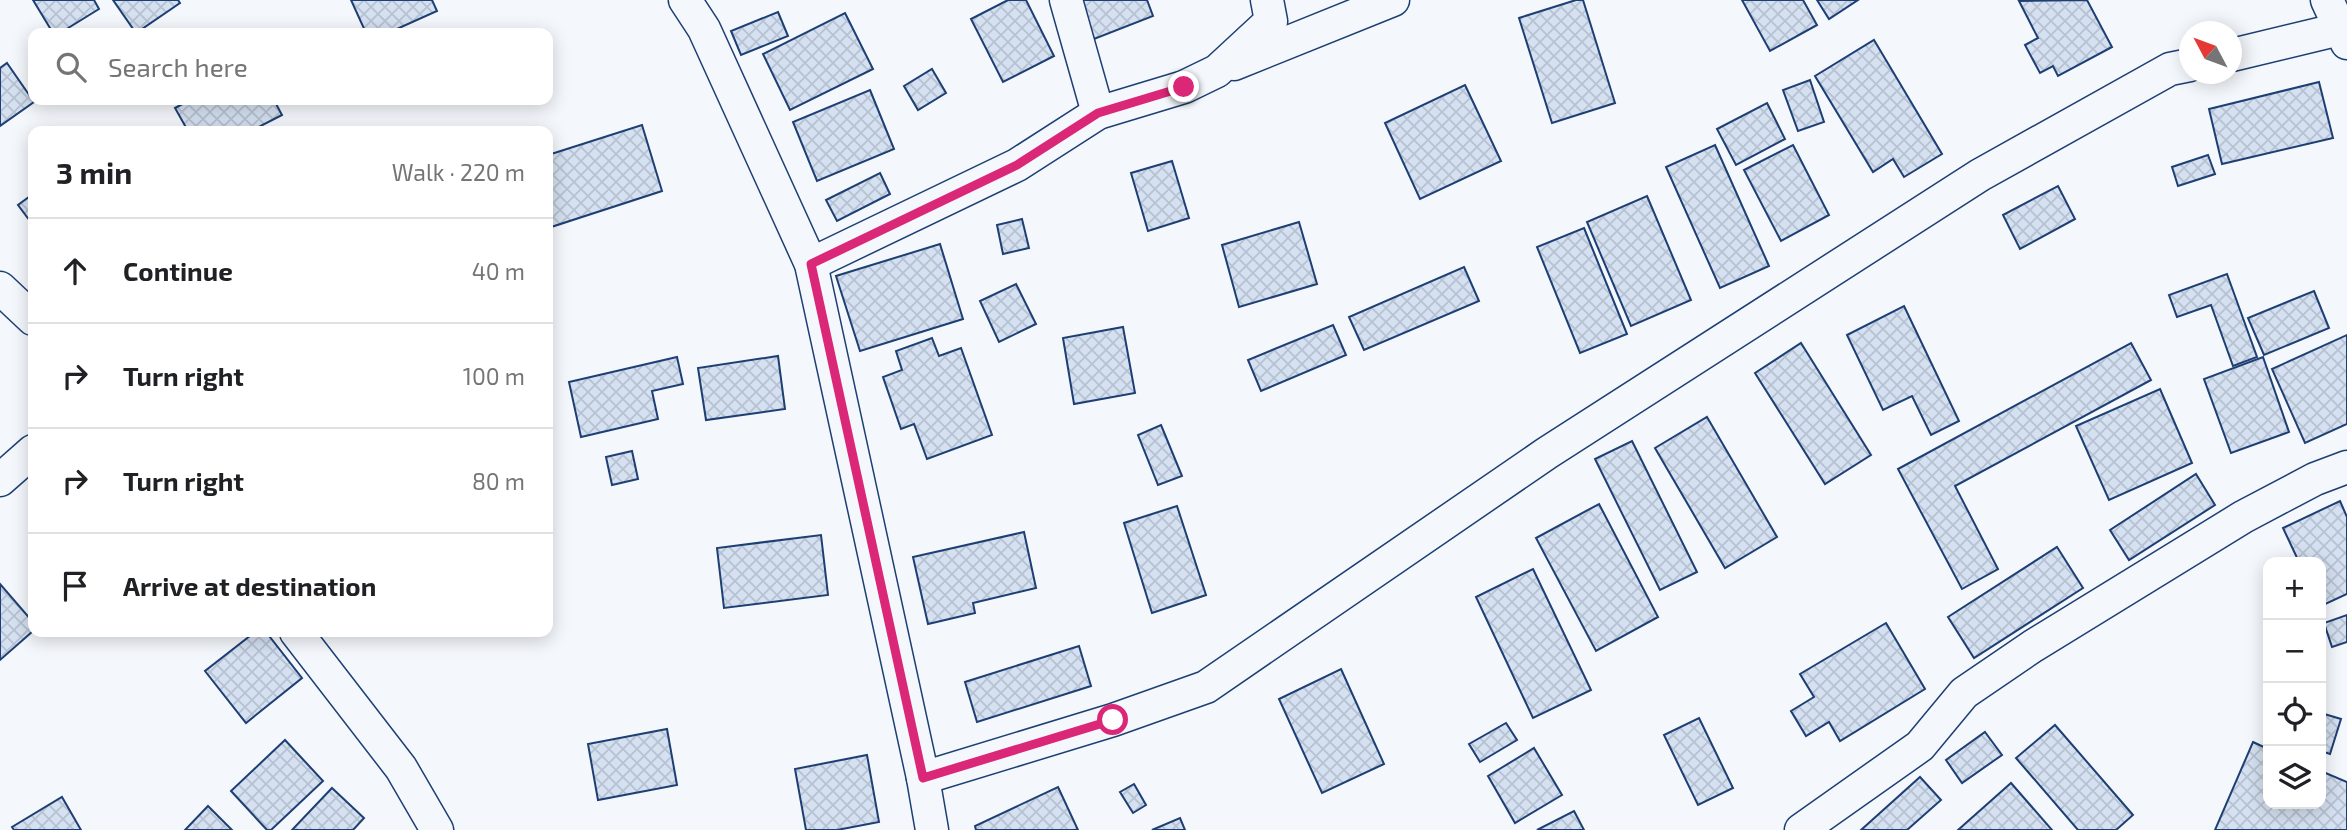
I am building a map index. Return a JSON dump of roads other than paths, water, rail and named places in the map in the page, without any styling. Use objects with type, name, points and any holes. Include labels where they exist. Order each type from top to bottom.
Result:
[{"type":"street","points":[[685,0],[704,29],[811,264],[932,830]]},
{"type":"street","points":[[1066,0],[1098,113]]},
{"type":"street","points":[[1217,71],[1271,21],[1266,0]]},
{"type":"street","points":[[811,264],[1017,165],[1098,113],[1184,87],[1393,0]]},
{"type":"street","points":[[2242,53],[2344,36],[2327,0]]},
{"type":"street","points":[[923,778],[1113,720],[1206,687],[1547,453],[1980,175],[2170,69],[2179,67]]},
{"type":"street","points":[[0,288],[28,314]]},
{"type":"street","points":[[0,480],[28,455]]},
{"type":"street","points":[[1801,830],[1920,746],[1964,692],[2033,646],[2243,517],[2315,479],[2347,467]]},
{"type":"street","points":[[300,637],[401,768],[437,830]]}]
